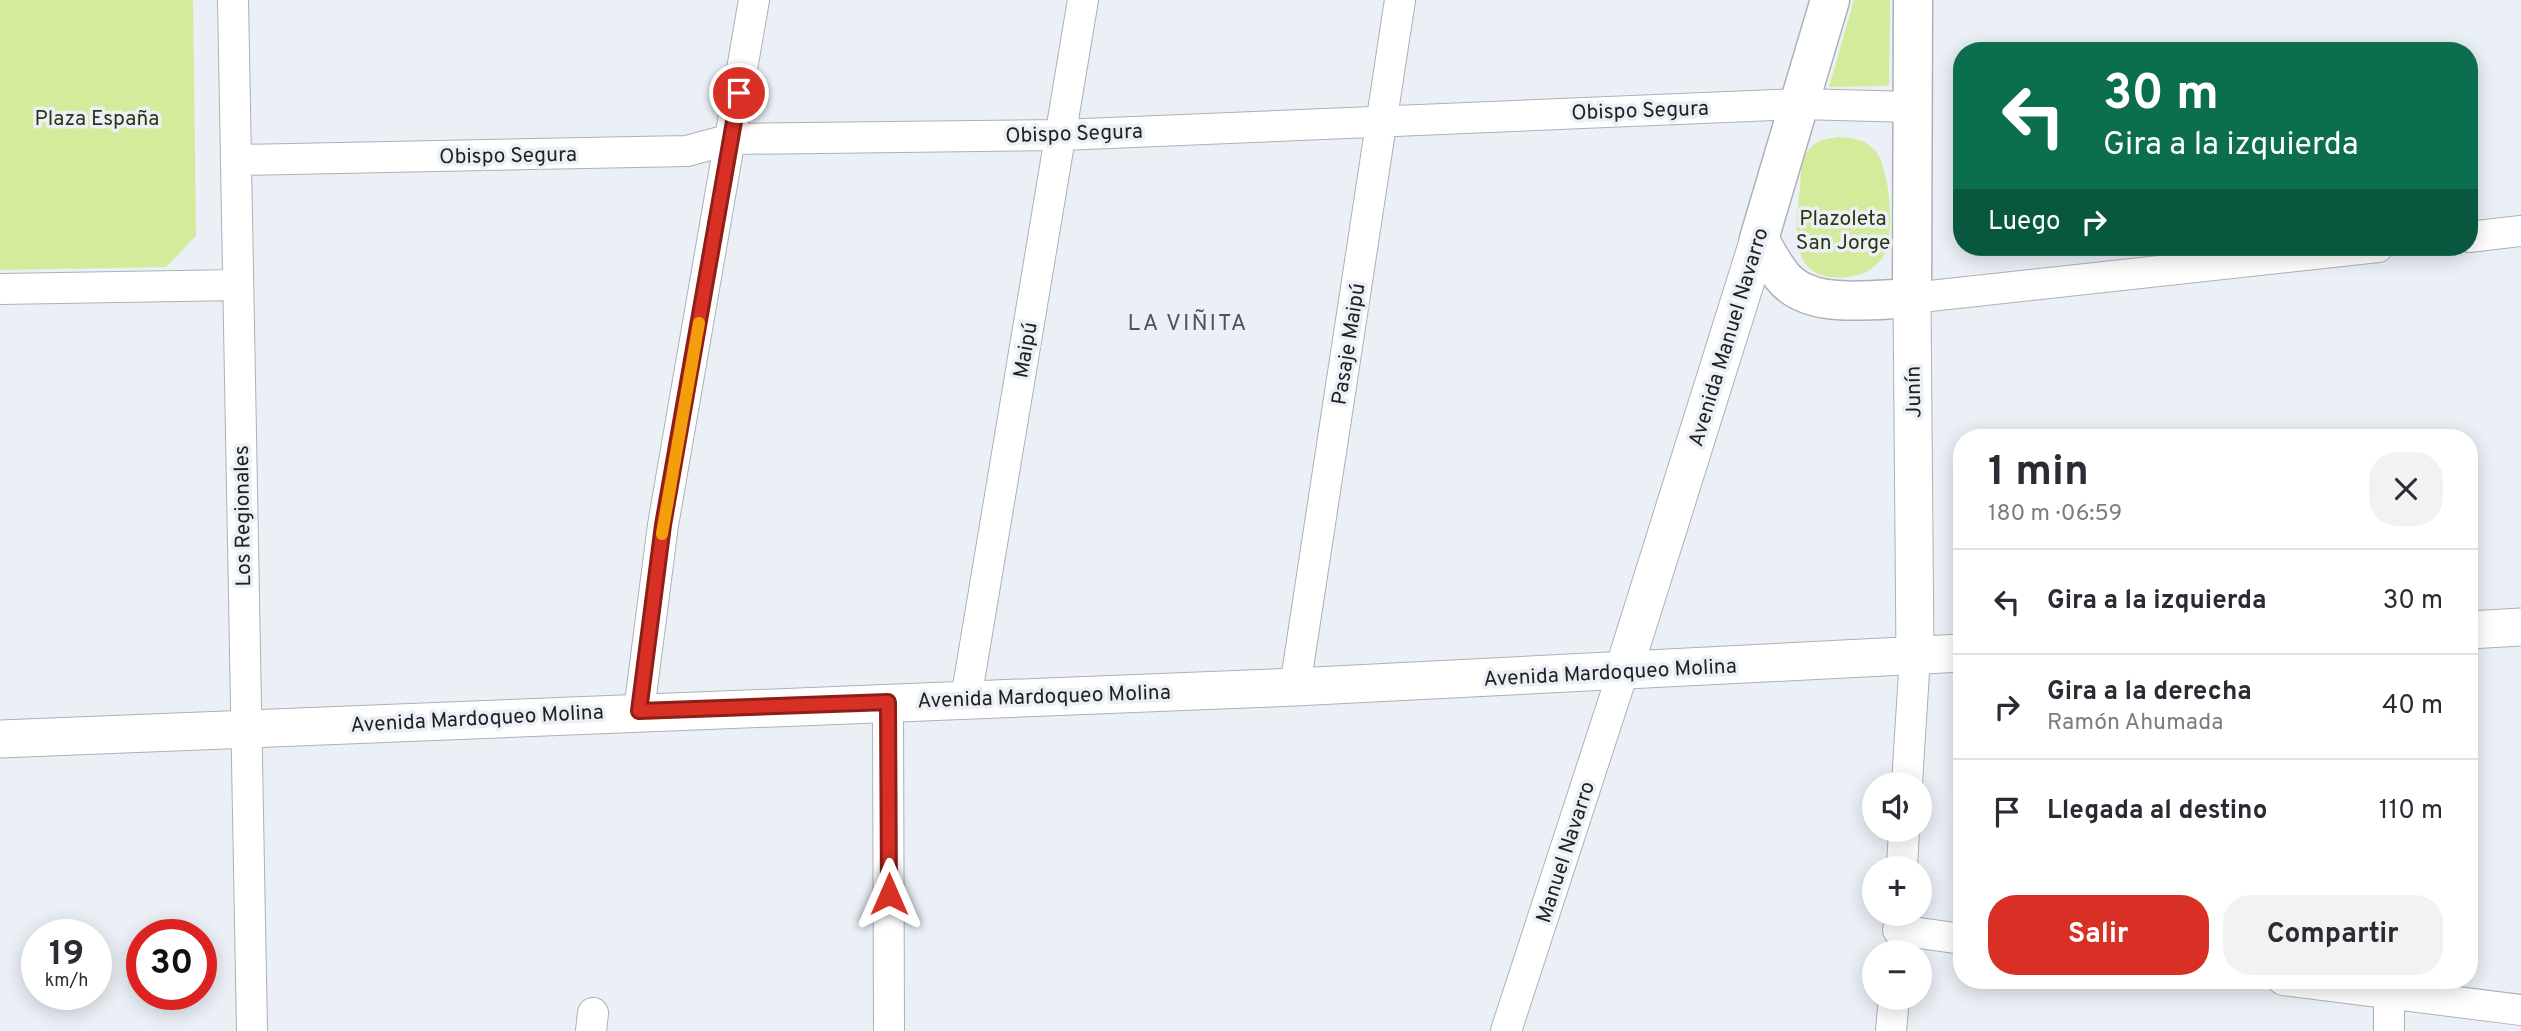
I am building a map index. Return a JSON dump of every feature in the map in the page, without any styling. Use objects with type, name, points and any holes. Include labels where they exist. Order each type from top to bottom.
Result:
[{"type":"main road","name":"Avenida Manuel Navarro","points":[[1759,239],[1830,0]]},
{"type":"main road","name":"Junín","points":[[1912,298],[1913,0]]},
{"type":"main road","points":[[1759,239],[1783,278],[1808,294],[1841,300],[1912,298]]},
{"type":"street","name":"Los Regionales","points":[[233,0],[252,1031]]},
{"type":"street","points":[[639,711],[663,525],[754,0]]},
{"type":"street","name":"Maipú","points":[[966,699],[1083,0]]},
{"type":"street","name":"Pasaje Maipú","points":[[1295,687],[1400,0]]},
{"type":"street","name":"Obispo Segura","points":[[236,160],[687,151],[731,139],[1061,135],[1800,104],[1912,107]]},
{"type":"street","points":[[2478,236],[2521,231]]},
{"type":"street","name":"Avenida Manuel Navarro","points":[[1623,672],[1759,239]]},
{"type":"street","points":[[1912,298],[2296,256]]},
{"type":"street","points":[[0,289],[238,285]]},
{"type":"street","name":"Junín","points":[[1908,772],[1915,656],[1912,298]]},
{"type":"street","points":[[2478,629],[2521,627]]},
{"type":"street","name":"Avenida Mardoqueo Molina","points":[[0,739],[639,711],[1295,687],[1953,654]]},
{"type":"street","name":"Manuel Navarro","points":[[1506,1031],[1623,672]]},
{"type":"street","points":[[888,702],[889,1031]]},
{"type":"street","points":[[1898,932],[1953,938]]},
{"type":"street","points":[[2351,989],[2521,1010]]},
{"type":"street","points":[[2389,994],[2389,1031]]},
{"type":"street","points":[[1891,1031],[1893,1010]]},
{"type":"green space","name":"Plaza España","points":[[0,0],[193,0],[196,236],[166,267],[0,270]]},
{"type":"green space","points":[[1854,0],[1890,0],[1889,86],[1829,87]]},
{"type":"green space","name":"Plazoleta San Jorge","points":[[1839,137],[1862,141],[1874,149],[1880,158],[1887,185],[1889,234],[1883,257],[1868,271],[1847,277],[1828,277],[1814,271],[1804,262],[1799,250],[1797,220],[1801,169],[1810,148],[1825,139]]},
{"type":"slow traffic","points":[[662,534],[699,323]]},
{"type":"district","name":"LA VIÑITA","points":[[1188,322]]},
{"type":"route","points":[[739,93],[663,525],[639,711],[888,702],[889,894]]}]
